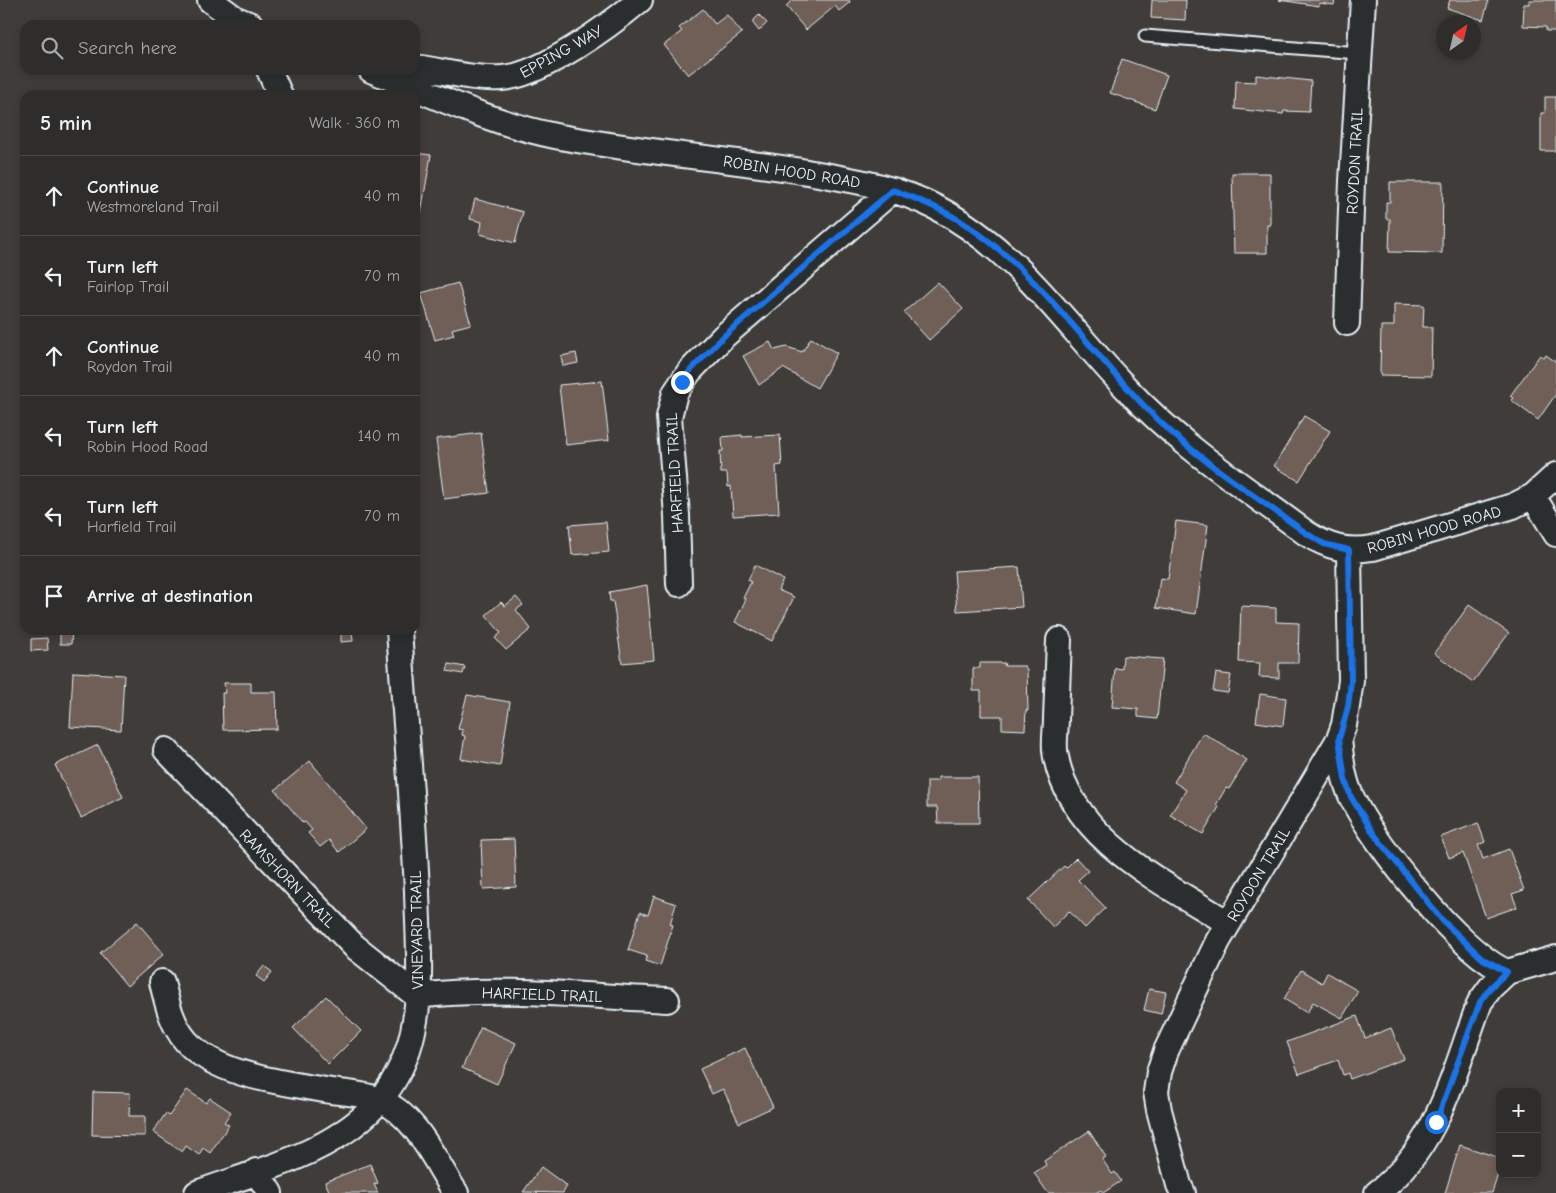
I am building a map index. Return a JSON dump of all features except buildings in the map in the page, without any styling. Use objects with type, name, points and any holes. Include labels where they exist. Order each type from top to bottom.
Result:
[{"type":"street","points":[[210,0],[238,20]]},
{"type":"street","name":"EPPING WAY","points":[[420,68],[486,78],[502,78],[522,74],[593,35],[616,20],[640,0]]},
{"type":"street","name":"ROYDON TRAIL","points":[[1347,323],[1363,0]]},
{"type":"street","points":[[272,75],[278,90]]},
{"type":"street","name":"ROBIN HOOD ROAD","points":[[383,75],[504,123],[553,135],[676,155],[764,165],[849,179],[893,190],[936,207],[968,226],[1022,271],[1059,310],[1124,386],[1184,443],[1306,533],[1324,544],[1349,550],[1373,548],[1506,508],[1533,496],[1556,476]]},
{"type":"street","name":"HARFIELD TRAIL","points":[[679,584],[677,515],[669,417],[675,393],[689,372],[724,336],[893,190]]},
{"type":"street","points":[[1533,496],[1556,534]]},
{"type":"street","name":"ROYDON TRAIL","points":[[1183,1193],[1179,1185],[1159,1110],[1156,1092],[1159,1072],[1174,1034],[1228,922],[1339,739],[1348,707],[1351,681],[1349,550]]},
{"type":"street","name":"VINEYARD TRAIL","points":[[198,1193],[290,1159],[328,1141],[363,1117],[380,1100],[402,1063],[413,1031],[419,961],[415,844],[399,635]]},
{"type":"street","points":[[1059,640],[1055,755],[1062,783],[1076,807],[1096,831],[1135,864],[1228,922]]},
{"type":"street","points":[[1339,739],[1345,779],[1351,797],[1374,834],[1442,920],[1483,959],[1507,972]]},
{"type":"street","name":"RAMSHORN TRAIL","points":[[166,750],[354,946],[417,996]]},
{"type":"street","points":[[1377,1193],[1392,1182],[1419,1151],[1444,1105],[1480,1002],[1491,987],[1507,972],[1556,958]]},
{"type":"street","points":[[162,982],[168,1008],[178,1030],[196,1051],[246,1074],[380,1100],[402,1115],[421,1136],[456,1193]]},
{"type":"street","name":"HARFIELD TRAIL","points":[[417,996],[455,992],[499,991],[667,1000]]},
{"type":"street","points":[[256,1171],[270,1193]]},
{"type":"lane","points":[[1145,36],[1360,53]]},
{"type":"route","points":[[682,382],[689,372],[724,336],[893,190],[936,207],[968,226],[1022,271],[1059,310],[1124,386],[1184,443],[1306,533],[1336,549],[1349,550],[1351,681],[1348,707],[1339,739],[1345,779],[1351,797],[1374,834],[1410,882],[1442,920],[1483,959],[1507,972],[1491,987],[1480,1002],[1444,1105],[1436,1122]]}]
